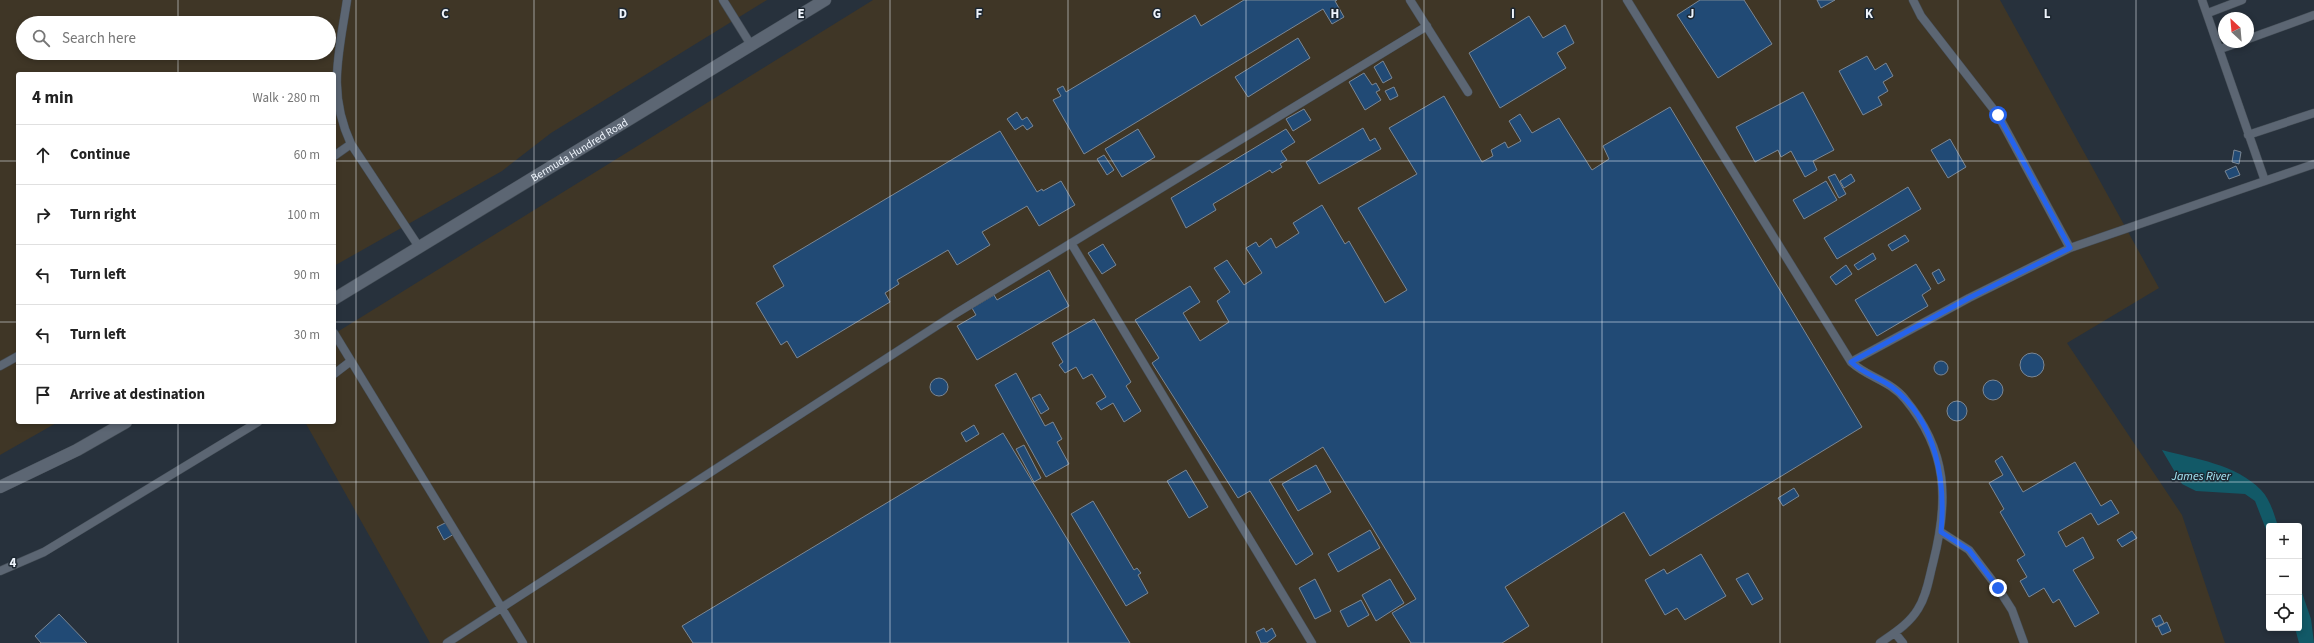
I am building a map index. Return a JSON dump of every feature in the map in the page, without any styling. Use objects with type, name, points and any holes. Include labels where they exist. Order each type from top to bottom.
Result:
[{"type":"street","name":"Bermuda Hundred Road","points":[[336,298],[825,0]]},
{"type":"street","points":[[0,487],[77,450],[122,424]]},
{"type":"lane","points":[[336,78],[348,0]]},
{"type":"lane","points":[[724,0],[751,45]]},
{"type":"lane","points":[[1410,0],[1468,92]]},
{"type":"lane","points":[[1627,0],[1851,362],[1860,370],[1891,386],[1904,397],[1928,435],[1937,458],[1942,482],[1944,507],[1941,532],[1926,592],[1918,608],[1908,622],[1880,643]]},
{"type":"lane","points":[[1913,0],[1921,16],[1998,115],[2070,248]]},
{"type":"lane","points":[[2202,0],[2208,12],[2248,135],[2265,181]]},
{"type":"lane","points":[[2208,12],[2242,0]]},
{"type":"lane","points":[[2254,37],[2314,15]]},
{"type":"lane","points":[[447,643],[955,314],[1427,26]]},
{"type":"lane","points":[[336,96],[337,106],[343,127],[351,144],[419,247]]},
{"type":"lane","points":[[2248,135],[2314,113]]},
{"type":"lane","points":[[336,155],[351,144]]},
{"type":"lane","points":[[1851,362],[1969,298],[2070,248],[2314,164]]},
{"type":"lane","points":[[1071,243],[1312,643]]},
{"type":"lane","points":[[336,336],[523,643]]},
{"type":"lane","points":[[0,366],[16,357]]},
{"type":"lane","points":[[336,372],[351,361]]},
{"type":"lane","points":[[0,571],[44,552],[255,424]]},
{"type":"lane","points":[[1941,532],[1969,550],[1998,588],[2012,610],[2024,643]]},
{"type":"lane","points":[[1895,633],[1903,643]]},
{"type":"shaded area","points":[[0,0],[767,0],[551,133],[502,171],[336,265],[336,72],[16,72],[16,424],[54,424],[0,455]]},
{"type":"shaded area","points":[[873,0],[2000,0],[2159,288],[2067,343],[2182,515],[2225,643],[430,643],[306,424],[336,424],[336,333]]},
{"type":"water","name":"James River","points":[[2162,450],[2227,468],[2240,474],[2261,490],[2267,498],[2277,523],[2266,523],[2266,529],[2255,501],[2245,494],[2196,491],[2182,484]]},
{"type":"water","points":[[2302,593],[2311,619],[2314,643],[2299,643],[2296,631],[2302,631]]},
{"type":"building","points":[[1244,0],[1337,0],[1335,1],[1344,17],[1332,24],[1323,9],[1084,154],[1053,100],[1061,96],[1057,89],[1063,86],[1066,92],[1195,15],[1201,26]]},
{"type":"building","points":[[1700,0],[1744,0],[1772,44],[1718,78],[1677,15]]},
{"type":"building","points":[[1817,0],[1835,0],[1821,8]]},
{"type":"building","points":[[1529,16],[1543,38],[1565,25],[1574,43],[1557,53],[1566,68],[1500,108],[1469,53]]},
{"type":"building","points":[[1298,38],[1310,58],[1248,97],[1235,77]]},
{"type":"building","points":[[1867,56],[1875,70],[1886,63],[1893,76],[1883,82],[1888,91],[1878,97],[1882,105],[1863,115],[1839,71]]},
{"type":"building","points":[[1383,61],[1392,78],[1383,83],[1374,67]]},
{"type":"building","points":[[1364,73],[1372,85],[1376,83],[1380,90],[1376,92],[1381,100],[1365,110],[1349,82]]},
{"type":"building","points":[[1394,87],[1398,96],[1390,100],[1385,91]]},
{"type":"building","points":[[1803,92],[1834,150],[1813,161],[1817,170],[1805,177],[1791,151],[1781,157],[1778,150],[1755,162],[1736,127]]},
{"type":"building","points":[[1444,96],[1482,162],[1493,156],[1491,150],[1505,142],[1508,148],[1521,141],[1509,121],[1520,114],[1532,133],[1559,118],[1592,170],[1609,159],[1603,146],[1670,107],[1862,427],[1650,556],[1624,512],[1505,587],[1529,626],[1502,643],[1411,643],[1392,613],[1416,599],[1323,447],[1269,480],[1313,554],[1296,565],[1250,491],[1238,498],[1152,363],[1159,358],[1135,320],[1190,286],[1200,302],[1183,313],[1200,341],[1229,322],[1217,301],[1230,292],[1214,268],[1227,260],[1244,285],[1262,273],[1246,248],[1256,242],[1259,247],[1271,238],[1276,248],[1299,233],[1293,223],[1322,205],[1345,244],[1349,241],[1385,303],[1407,290],[1358,208],[1417,174],[1389,128]]},
{"type":"building","points":[[1304,109],[1311,120],[1293,131],[1286,119]]},
{"type":"building","points":[[1017,112],[1022,120],[1027,117],[1033,126],[1027,130],[1023,125],[1015,130],[1007,119]]},
{"type":"building","points":[[1363,128],[1370,141],[1375,138],[1381,149],[1319,184],[1306,162]]},
{"type":"building","points":[[1138,129],[1155,157],[1122,177],[1105,149]]},
{"type":"building","points":[[1286,129],[1295,142],[1281,151],[1287,160],[1280,164],[1282,167],[1272,173],[1270,170],[1213,204],[1216,210],[1186,228],[1171,198]]},
{"type":"building","points":[[1000,131],[1037,192],[1042,189],[1043,191],[1061,181],[1075,205],[1039,226],[1027,206],[982,232],[990,245],[957,265],[948,250],[897,280],[899,284],[885,293],[890,302],[797,358],[787,341],[781,345],[756,303],[784,286],[773,266]]},
{"type":"building","points":[[1950,139],[1966,167],[1948,178],[1931,150]]},
{"type":"building","points":[[2234,150],[2241,152],[2239,164],[2232,162]]},
{"type":"building","points":[[1104,155],[1114,170],[1107,175],[1097,159]]},
{"type":"building","points":[[2236,166],[2240,175],[2229,179],[2225,171]]},
{"type":"building","points":[[1835,174],[1846,194],[1839,198],[1828,177]]},
{"type":"building","points":[[1851,174],[1855,181],[1844,188],[1840,181]]},
{"type":"building","points":[[1826,181],[1837,200],[1804,219],[1793,200]]},
{"type":"building","points":[[1908,187],[1921,209],[1837,259],[1824,238]]},
{"type":"building","points":[[1905,235],[1909,241],[1892,251],[1888,245]]},
{"type":"building","points":[[1103,244],[1116,265],[1102,274],[1088,253]]},
{"type":"building","points":[[1873,253],[1876,259],[1858,270],[1854,265]]},
{"type":"building","points":[[1916,264],[1931,289],[1922,295],[1928,306],[1877,336],[1855,300]]},
{"type":"building","points":[[1846,265],[1852,274],[1836,285],[1830,277]]},
{"type":"building","points":[[1939,269],[1945,280],[1938,284],[1932,273]]},
{"type":"building","points":[[1049,270],[1069,306],[977,360],[957,326],[976,315],[972,308],[994,295],[997,300]]},
{"type":"building","points":[[1094,319],[1131,382],[1126,386],[1141,411],[1124,422],[1113,403],[1101,410],[1096,403],[1106,397],[1092,374],[1083,379],[1076,367],[1065,373],[1059,365],[1063,362],[1052,343]]},
{"type":"building","points":[[2032,353],[2041,356],[2044,365],[2041,374],[2032,377],[2023,374],[2020,365],[2023,356]]},
{"type":"building","points":[[1938,361],[1944,361],[1948,365],[1948,371],[1944,375],[1938,375],[1934,371],[1934,365]]},
{"type":"building","points":[[1016,373],[1045,426],[1053,422],[1062,439],[1057,442],[1069,464],[1046,477],[995,385]]},
{"type":"building","points":[[935,378],[943,378],[948,383],[946,394],[943,396],[935,396],[930,391],[930,383]]},
{"type":"building","points":[[1989,380],[1997,380],[2003,386],[2003,394],[1997,400],[1989,400],[1983,394],[1983,386]]},
{"type":"building","points":[[1040,394],[1049,409],[1041,414],[1032,398]]},
{"type":"building","points":[[1953,401],[1961,401],[1967,407],[1967,415],[1961,421],[1953,421],[1947,415],[1947,407]]},
{"type":"building","points":[[974,425],[979,434],[966,442],[961,433]]},
{"type":"building","points":[[1003,433],[1130,643],[693,643],[682,626]]},
{"type":"building","points":[[1024,445],[1041,478],[1034,482],[1016,449]]},
{"type":"building","points":[[2002,456],[2023,492],[2075,462],[2101,506],[2111,500],[2119,513],[2098,525],[2091,513],[2058,532],[2066,547],[2083,537],[2094,558],[2073,570],[2099,613],[2075,627],[2059,599],[2053,603],[2044,588],[2029,597],[2020,581],[2027,577],[2017,560],[2025,555],[2000,512],[2004,509],[1989,483],[2003,475],[1995,461]]},
{"type":"building","points":[[1316,465],[1331,492],[1298,511],[1282,484]]},
{"type":"building","points":[[1186,470],[1208,507],[1189,518],[1167,481]]},
{"type":"building","points":[[1794,488],[1799,496],[1783,506],[1778,498]]},
{"type":"building","points":[[1093,501],[1134,570],[1137,568],[1141,573],[1138,575],[1148,593],[1126,606],[1071,514]]},
{"type":"building","points":[[447,522],[454,534],[444,540],[437,527]]},
{"type":"building","points":[[1370,530],[1380,548],[1338,572],[1328,554]]},
{"type":"building","points":[[2132,531],[2137,538],[2122,547],[2117,540]]},
{"type":"building","points":[[1701,554],[1726,596],[1685,620],[1677,608],[1665,615],[1645,580],[1664,569],[1667,574]]},
{"type":"building","points":[[1748,573],[1763,599],[1752,605],[1736,579]]},
{"type":"building","points":[[1315,579],[1331,611],[1315,619],[1299,588]]},
{"type":"building","points":[[1390,579],[1404,603],[1376,621],[1362,595]]},
{"type":"building","points":[[1361,600],[1369,615],[1348,627],[1340,611]]},
{"type":"building","points":[[59,614],[87,643],[41,643],[35,636]]},
{"type":"building","points":[[2160,615],[2164,623],[2156,627],[2152,619]]},
{"type":"building","points":[[2167,622],[2171,631],[2162,635],[2158,627]]},
{"type":"building","points":[[1264,628],[1266,632],[1272,628],[1276,636],[1267,643],[1261,643],[1256,632]]},
{"type":"route","points":[[1998,115],[2014,142],[2070,248],[1969,298],[1851,362],[1873,378],[1891,386],[1904,397],[1916,413],[1928,435],[1937,458],[1942,482],[1944,507],[1941,532],[1969,550],[1998,588]]}]
